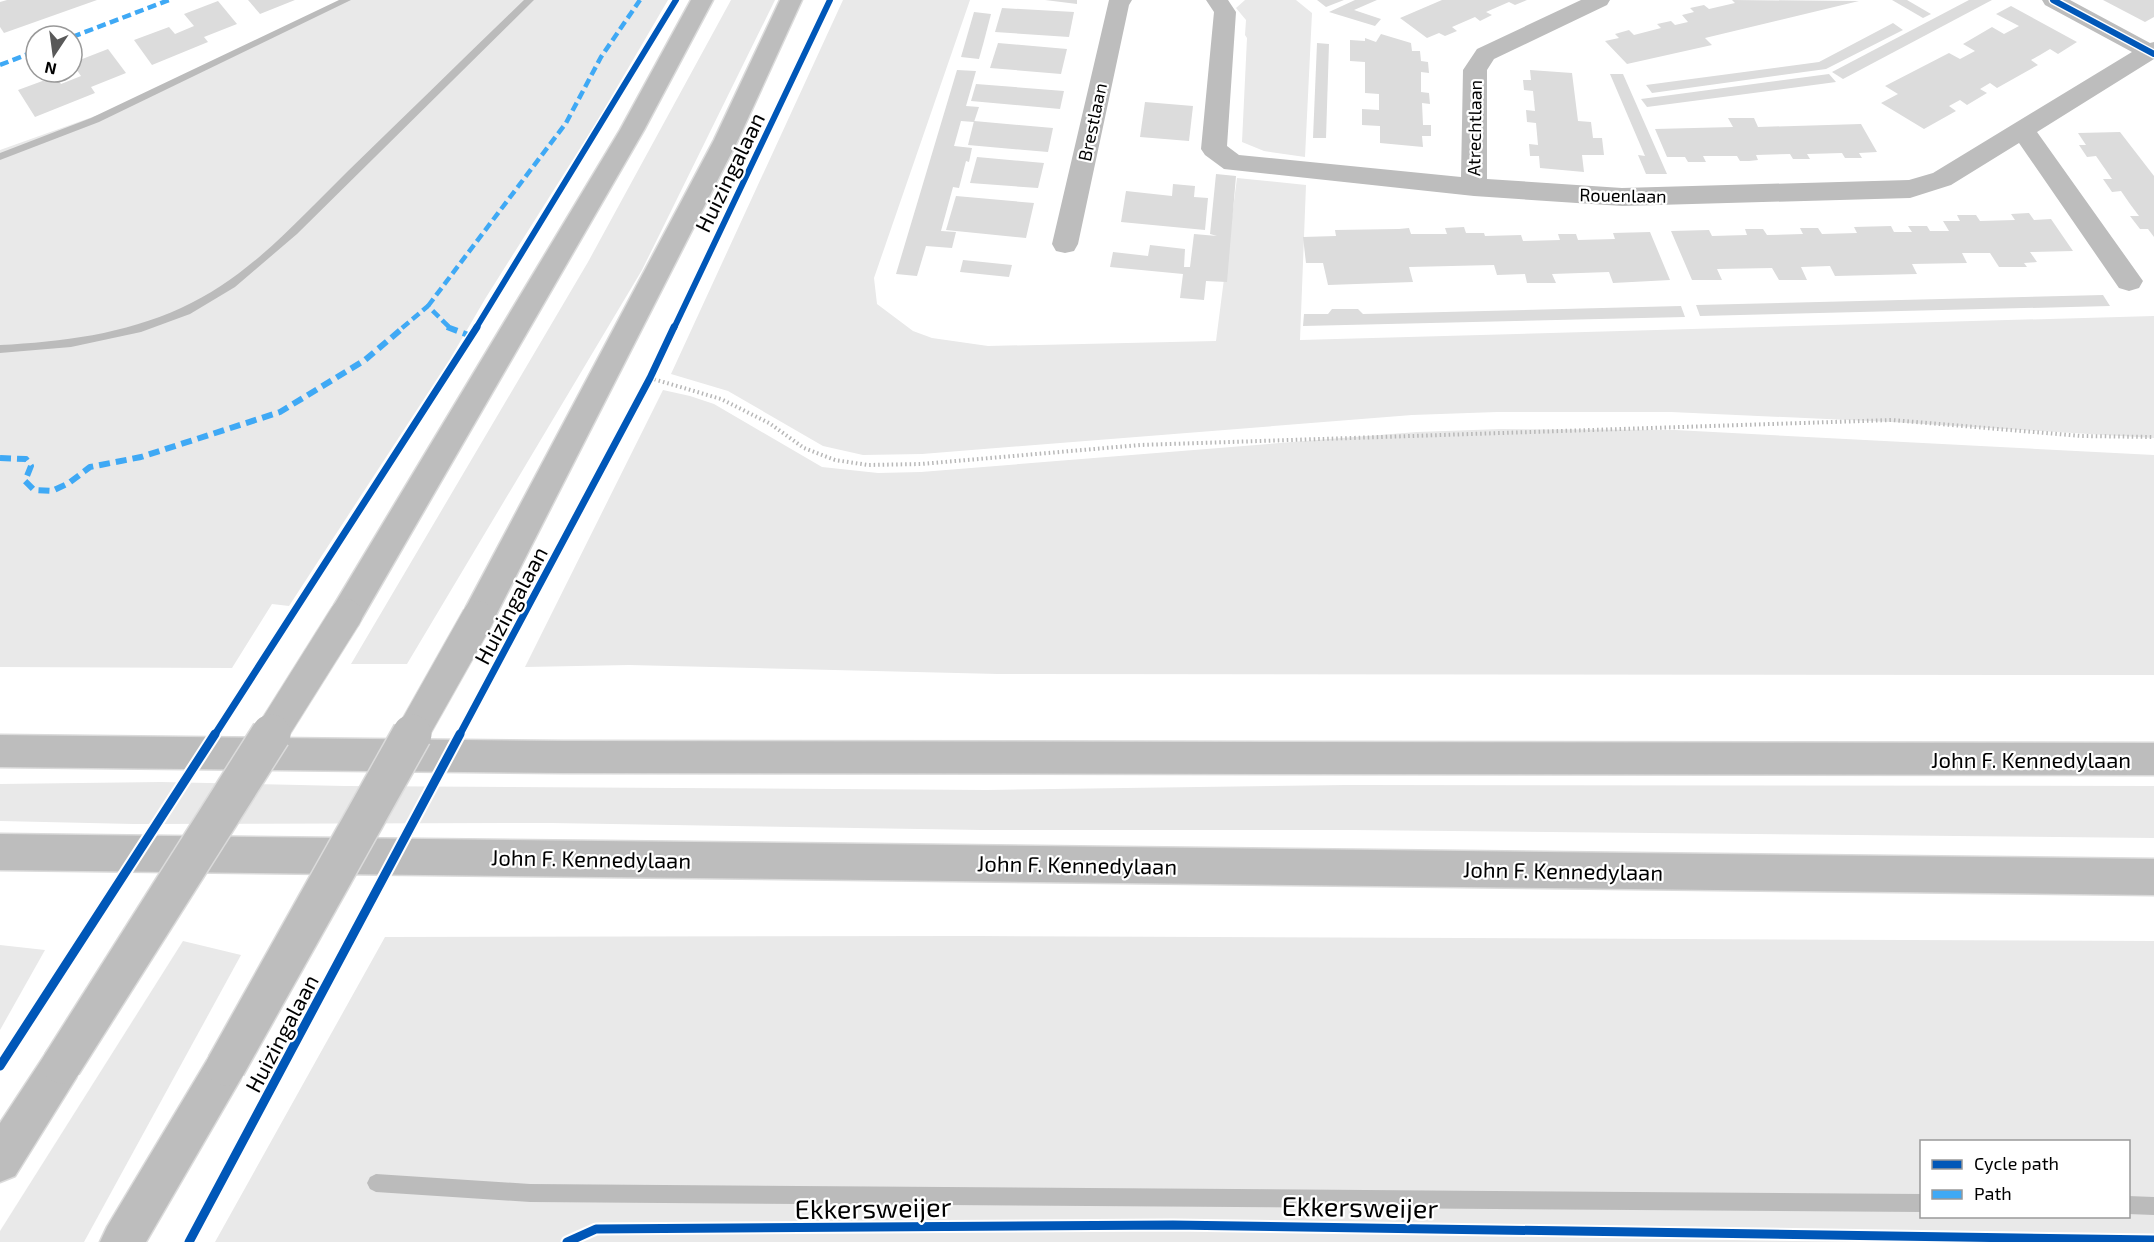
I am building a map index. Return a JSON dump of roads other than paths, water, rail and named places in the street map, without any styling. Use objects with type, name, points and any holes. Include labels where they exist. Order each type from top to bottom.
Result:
[{"type":"main road","points":[[0,1161],[346,615],[632,130],[702,0]]},
{"type":"main road","name":"Huizingalaan","points":[[130,1229],[226,1066],[478,617],[726,140],[791,0]]},
{"type":"main road","name":"Brestlaan","points":[[1065,244],[1118,3],[1121,0]]},
{"type":"main road","name":"Rouenlaan","points":[[1217,0],[1226,12],[1214,149],[1233,162],[1474,187],[1622,197],[1910,189],[1942,179],[2152,51]]},
{"type":"main road","name":"Atrechtlaan","points":[[1474,187],[1475,70],[1485,54],[1599,0]]},
{"type":"main road","points":[[2053,0],[2152,51]]},
{"type":"main road","points":[[2023,130],[2129,281]]},
{"type":"main road","name":"John F. Kennedylaan","points":[[0,751],[564,757],[2154,759]]},
{"type":"main road","name":"John F. Kennedylaan","points":[[0,852],[2154,877]]},
{"type":"waterway","points":[[0,157],[95,120],[346,0]]},
{"type":"waterway","points":[[0,349],[71,343],[141,328],[186,311],[231,285],[293,232],[529,0]]},
{"type":"waterway","points":[[376,1183],[530,1193],[1920,1203]]},
{"type":"waterway","points":[[2130,1205],[2154,1206]]}]
